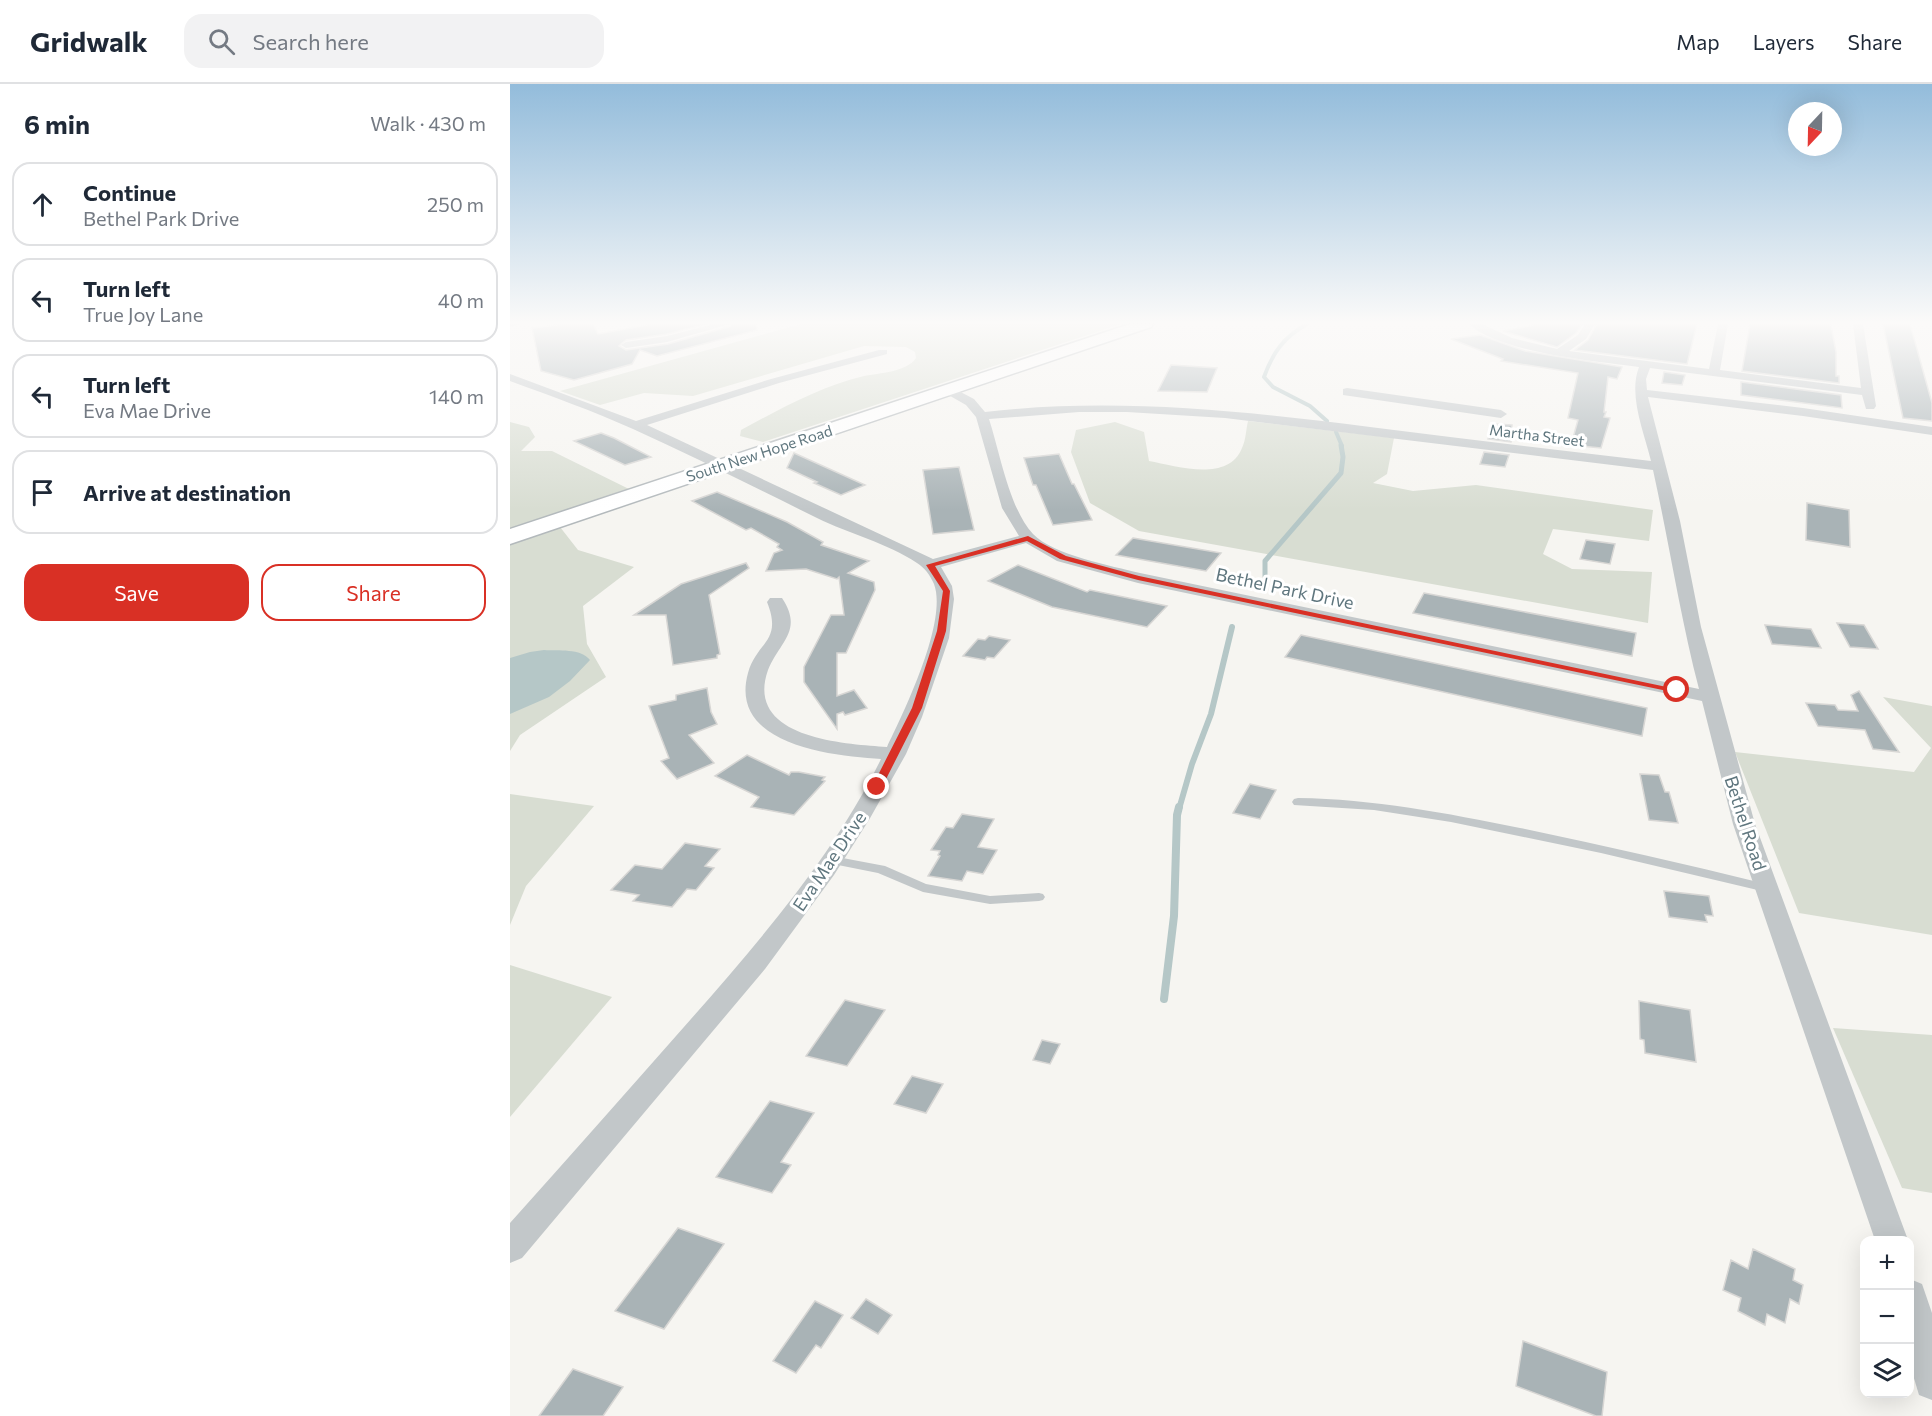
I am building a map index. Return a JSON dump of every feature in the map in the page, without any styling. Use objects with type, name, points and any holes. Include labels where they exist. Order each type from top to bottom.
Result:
[{"type":"main road","name":"South New Hope Road","points":[[510,537],[960,386]]},
{"type":"street","points":[[534,386],[634,425],[930,565],[1028,538]]},
{"type":"street","points":[[634,425],[759,386]]},
{"type":"street","name":"Bethel Road","points":[[1641,386],[1672,521],[1682,584],[1709,697],[1744,824],[1891,1236]]},
{"type":"street","points":[[1820,386],[1867,392]]},
{"type":"street","points":[[1866,386],[1872,418]]},
{"type":"street","points":[[949,390],[970,402],[982,416]]},
{"type":"street","points":[[1347,392],[1407,418],[1502,414]]},
{"type":"street","points":[[1641,393],[1932,431]]},
{"type":"street","name":"Martha Street","points":[[982,416],[1059,407],[1122,406],[1281,419],[1407,418],[1658,466]]},
{"type":"street","name":"Bethel Park Drive","points":[[982,416],[1010,508],[1028,538],[1063,558],[1138,578],[1709,697]]},
{"type":"street","name":"Eva Mae Drive","points":[[510,1247],[752,968],[852,830],[895,754],[917,708],[941,631],[946,591],[930,565]]},
{"type":"street","points":[[776,602],[784,617],[782,631],[758,672],[755,692],[757,705],[765,717],[782,731],[816,746],[895,754]]},
{"type":"street","points":[[1914,1312],[1932,1382]]},
{"type":"lane","points":[[1298,802],[1341,803],[1457,819],[1571,842],[1767,888]]},
{"type":"lane","points":[[832,860],[881,869],[923,888],[990,900],[1039,897]]},
{"type":"shaded area","points":[[577,386],[727,386],[693,396],[644,393],[600,405],[560,391]]},
{"type":"shaded area","points":[[832,386],[932,386],[763,442],[740,436],[741,430]]},
{"type":"shaded area","points":[[1248,421],[1394,438],[1387,474],[1373,483],[1413,491],[1476,485],[1653,510],[1649,541],[1553,529],[1543,554],[1572,569],[1652,572],[1648,623],[1139,531],[1090,503],[1071,452],[1076,430],[1115,422],[1144,432],[1149,461],[1200,470],[1214,469],[1225,466],[1235,459],[1242,448]]},
{"type":"shaded area","points":[[510,422],[529,427],[535,437],[521,451],[552,451],[629,489],[510,528]]},
{"type":"shaded area","points":[[560,527],[578,550],[634,567],[583,606],[587,644],[606,677],[520,735],[510,751],[510,544]]},
{"type":"shaded area","points":[[544,650],[575,652],[590,660],[570,681],[549,697],[510,714],[510,658]]},
{"type":"shaded area","points":[[1883,697],[1932,706],[1932,935],[1799,913],[1735,752],[1914,772],[1931,748]]},
{"type":"shaded area","points":[[510,794],[594,806],[526,886],[510,925]]},
{"type":"shaded area","points":[[510,965],[612,997],[510,1117]]},
{"type":"shaded area","points":[[1833,1028],[1932,1035],[1932,1193],[1902,1188]]},
{"type":"building","points":[[1160,386],[1209,386],[1207,392],[1158,391]]},
{"type":"building","points":[[1575,386],[1607,386],[1604,417],[1610,418],[1601,448],[1571,445],[1578,420],[1568,418]]},
{"type":"building","points":[[1741,386],[1773,386],[1841,395],[1842,408],[1741,395]]},
{"type":"building","points":[[1896,386],[1927,386],[1932,403],[1932,421],[1903,418]]},
{"type":"building","points":[[1494,424],[1512,425],[1511,442],[1488,439]]},
{"type":"building","points":[[601,433],[651,457],[625,465],[574,441]]},
{"type":"building","points":[[1484,452],[1509,455],[1505,467],[1480,464]]},
{"type":"building","points":[[794,453],[865,485],[841,495],[814,483],[817,482],[787,468]]},
{"type":"building","points":[[1059,454],[1092,520],[1053,525],[1036,485],[1033,485],[1024,458]]},
{"type":"building","points":[[959,467],[974,530],[933,534],[923,470]]},
{"type":"building","points":[[717,492],[787,522],[823,542],[821,545],[869,561],[848,573],[874,582],[875,590],[846,653],[837,653],[837,696],[854,690],[867,708],[845,715],[843,712],[837,714],[837,729],[804,682],[804,667],[831,615],[844,615],[839,577],[837,579],[806,569],[766,571],[774,553],[782,550],[777,547],[779,544],[751,528],[746,530],[692,501]]},
{"type":"building","points":[[1807,503],[1849,510],[1850,547],[1806,540]]},
{"type":"building","points":[[1133,538],[1221,553],[1206,571],[1116,555]]},
{"type":"building","points":[[1586,540],[1615,544],[1610,564],[1580,559]]},
{"type":"building","points":[[746,563],[749,568],[709,595],[720,654],[717,658],[673,665],[666,615],[634,615],[681,584]]},
{"type":"building","points":[[1018,565],[1087,592],[1090,590],[1167,606],[1147,627],[1052,607],[988,581]]},
{"type":"building","points":[[1424,593],[1636,633],[1632,656],[1413,613]]},
{"type":"building","points":[[1837,623],[1864,625],[1878,649],[1850,647]]},
{"type":"building","points":[[1765,625],[1811,629],[1821,648],[1772,644]]},
{"type":"building","points":[[1301,635],[1647,708],[1642,736],[1285,657]]},
{"type":"building","points":[[989,636],[1010,640],[994,658],[987,657],[985,660],[963,656],[978,639],[985,640]]},
{"type":"building","points":[[707,688],[711,712],[717,724],[689,735],[714,763],[677,779],[661,761],[669,758],[649,706],[676,700],[676,695]]},
{"type":"building","points":[[1859,691],[1899,752],[1873,749],[1865,730],[1818,726],[1806,703],[1835,705],[1838,710],[1858,711],[1851,695]]},
{"type":"building","points":[[747,755],[789,775],[791,772],[799,772],[825,777],[822,780],[825,781],[794,815],[751,807],[759,797],[715,776]]},
{"type":"building","points":[[1640,774],[1659,775],[1665,792],[1669,792],[1678,823],[1649,820]]},
{"type":"building","points":[[1250,784],[1276,790],[1260,819],[1233,813]]},
{"type":"building","points":[[962,814],[994,819],[978,847],[997,850],[983,874],[967,871],[962,881],[928,876],[940,856],[938,855],[940,851],[931,850],[946,827],[953,828]]},
{"type":"building","points":[[685,843],[720,849],[705,866],[714,868],[696,890],[687,889],[672,907],[633,901],[639,895],[611,890],[635,865],[662,869]]},
{"type":"building","points":[[1664,891],[1709,896],[1713,916],[1705,915],[1707,922],[1669,917]]},
{"type":"building","points":[[845,1000],[885,1010],[847,1066],[806,1056]]},
{"type":"building","points":[[1639,1001],[1690,1010],[1696,1062],[1645,1053],[1644,1040],[1640,1039]]},
{"type":"building","points":[[1042,1040],[1060,1044],[1050,1064],[1033,1060]]},
{"type":"building","points":[[912,1076],[943,1084],[926,1113],[894,1104]]},
{"type":"building","points":[[770,1101],[814,1113],[781,1162],[791,1165],[772,1193],[716,1177]]},
{"type":"building","points":[[678,1228],[724,1244],[664,1329],[615,1311]]},
{"type":"building","points":[[1753,1249],[1795,1269],[1793,1280],[1803,1285],[1799,1304],[1790,1299],[1785,1323],[1767,1314],[1765,1325],[1738,1311],[1741,1298],[1723,1290],[1731,1260],[1748,1269]]},
{"type":"building","points":[[866,1299],[892,1315],[878,1334],[851,1318]]},
{"type":"building","points":[[815,1301],[843,1315],[821,1348],[816,1345],[796,1373],[773,1361]]},
{"type":"building","points":[[1523,1341],[1607,1372],[1602,1416],[1596,1416],[1516,1386]]},
{"type":"building","points":[[573,1369],[623,1387],[603,1416],[539,1416]]},
{"type":"waterway","points":[[1272,386],[1310,406],[1327,421]]},
{"type":"waterway","points":[[1336,432],[1342,446]]},
{"type":"waterway","points":[[1265,576],[1265,561],[1341,473],[1343,457],[1341,445]]},
{"type":"waterway","points":[[1179,809],[1192,764],[1211,714],[1232,627]]},
{"type":"waterway","points":[[1164,999],[1174,916],[1179,807]]},
{"type":"route","points":[[877,787],[917,708],[941,631],[946,591],[930,565],[1028,538],[1063,558],[1138,578],[1677,690]]}]
